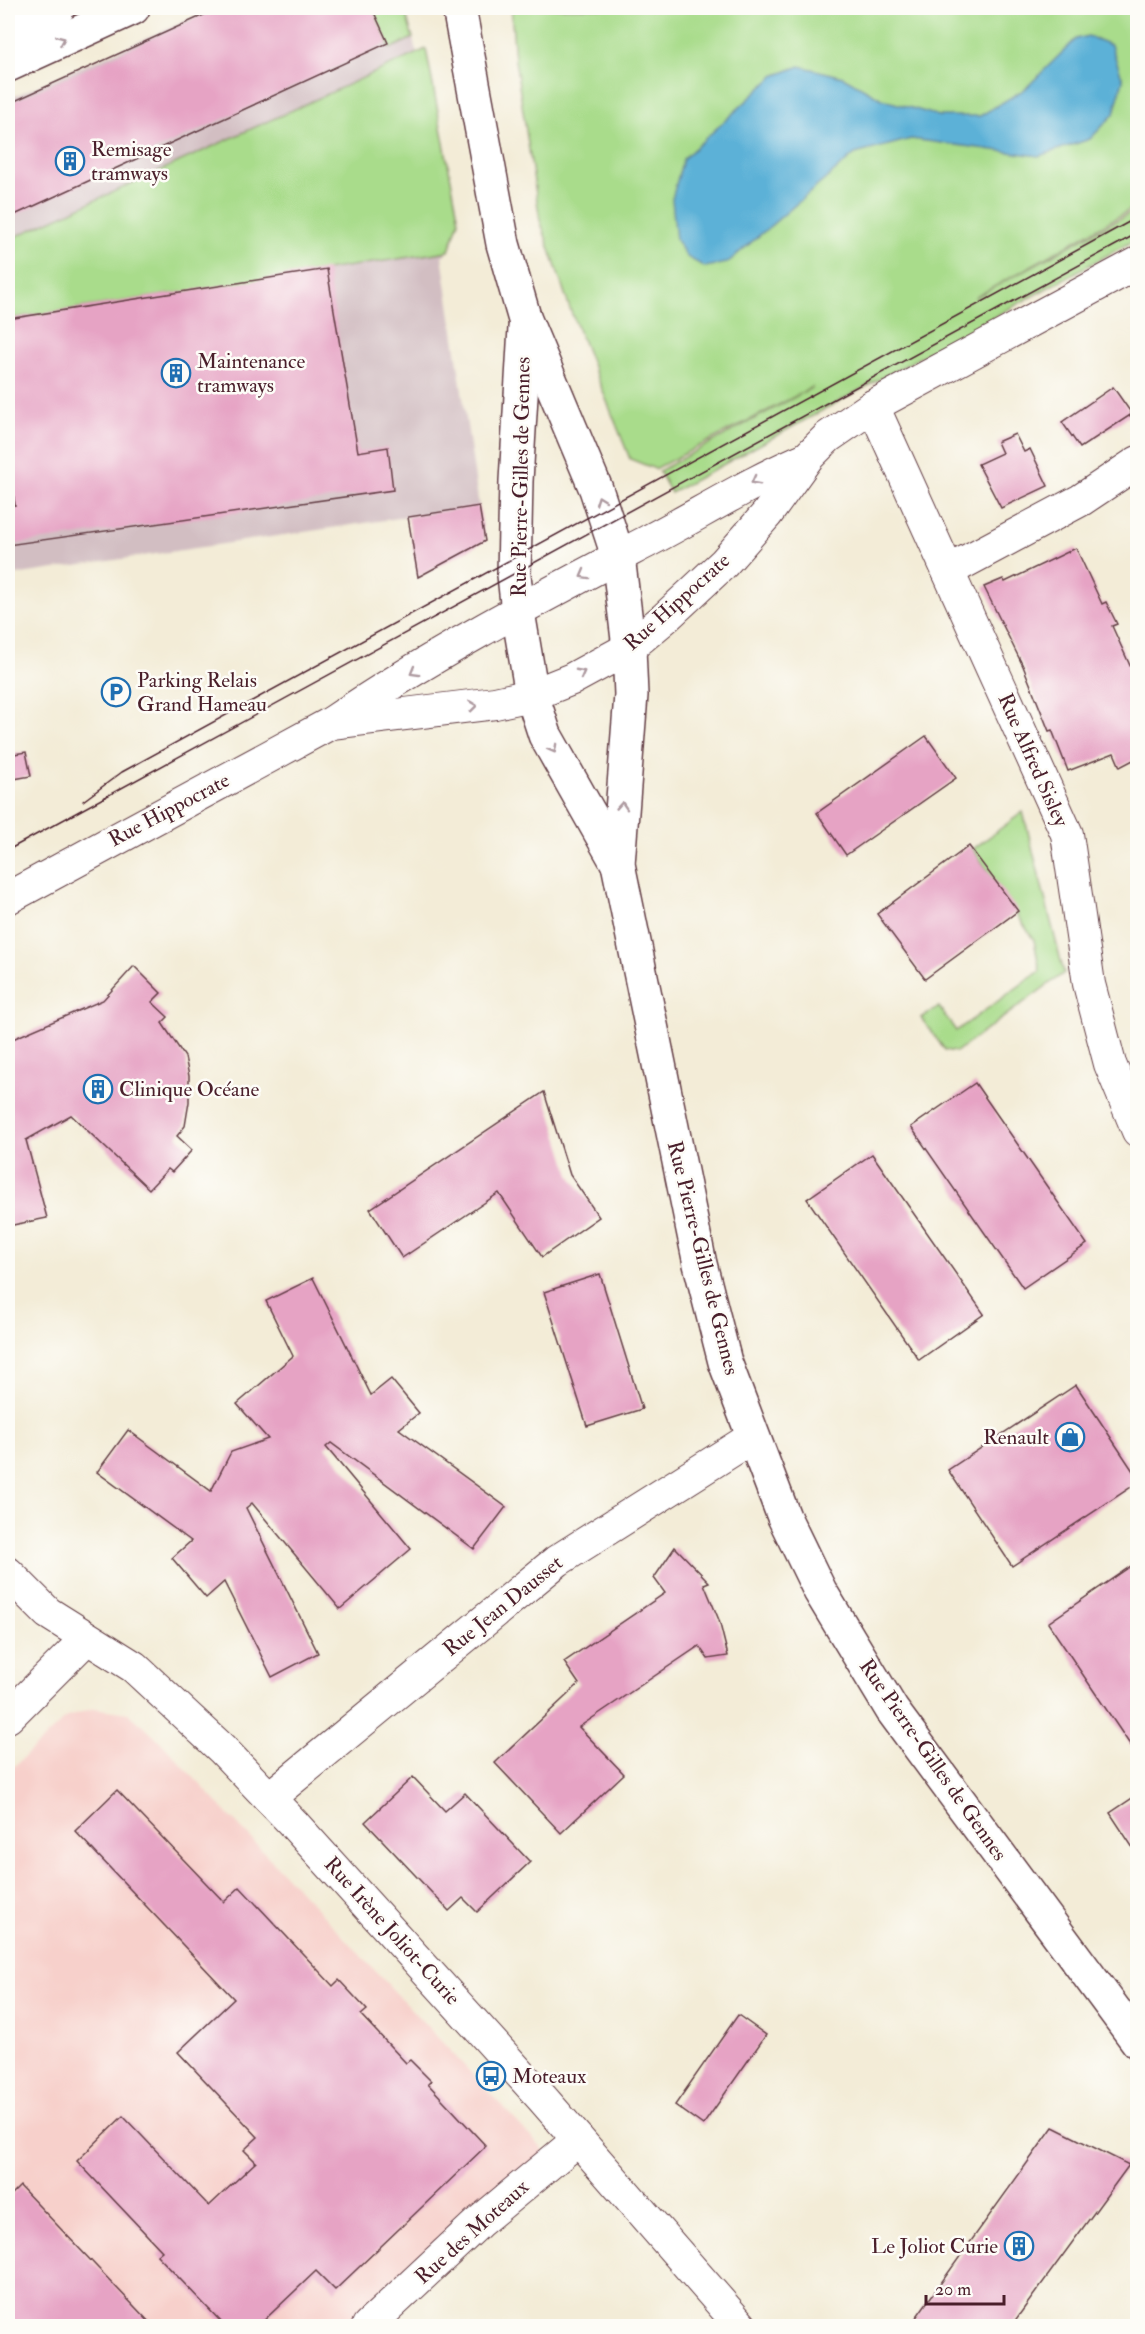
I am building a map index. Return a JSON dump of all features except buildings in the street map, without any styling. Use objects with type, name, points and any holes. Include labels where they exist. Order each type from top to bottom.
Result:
[{"type":"main road","points":[[8,31],[58,8]]},
{"type":"main road","points":[[8,65],[133,8]]},
{"type":"main road","name":"Rue Pierre-Gilles de Gennes","points":[[459,8],[504,244],[525,320],[609,521],[618,556],[629,648],[631,695],[618,864],[700,1264],[725,1362],[784,1517],[820,1591],[892,1710],[1137,2042]]},
{"type":"main road","name":"Rue Pierre-Gilles de Gennes","points":[[525,320],[516,481],[514,574],[532,695],[545,735],[618,864]]},
{"type":"street","name":"Rue Hippocrate","points":[[331,723],[495,703],[532,695],[572,679],[629,648],[724,563],[767,514],[808,457],[828,437],[873,406],[1137,263]]},
{"type":"street","name":"Rue Alfred Sisley","points":[[873,406],[1067,834],[1089,984],[1110,1064],[1137,1131]]},
{"type":"street","name":"Rue Hippocrate","points":[[8,898],[331,723],[368,698],[518,612],[759,478],[808,457]]},
{"type":"street","points":[[948,571],[1081,500],[1137,462]]},
{"type":"street","name":"Rue Jean Dausset","points":[[269,1798],[557,1561],[753,1437]]},
{"type":"street","name":"Rue Irène Joliot-Curie","points":[[8,1572],[48,1613],[134,1667],[173,1701],[269,1798],[536,2091],[741,2326]]},
{"type":"street","points":[[8,1717],[87,1638]]},
{"type":"street","name":"Rue des Moteaux","points":[[368,2326],[478,2223],[578,2140]]},
{"type":"shaded area","points":[[215,8],[404,8],[417,53],[426,49],[459,221],[449,251],[442,256],[479,506],[8,576],[8,99]]},
{"type":"shaded area","points":[[94,1708],[128,1713],[154,1735],[546,2153],[377,2326],[8,2326],[8,1772],[67,1717]]},
{"type":"green space","points":[[372,8],[404,8],[413,38],[390,49]]},
{"type":"green space","points":[[511,8],[1137,8],[1137,206],[974,298],[1137,209],[1137,239],[671,493],[659,471],[813,387],[655,469],[630,459],[570,309],[540,220],[515,60]]},
{"type":"green space","points":[[426,49],[459,221],[449,251],[8,319],[8,240]]},
{"type":"green space","points":[[1023,812],[1064,973],[956,1052],[945,1050],[921,1018],[939,1007],[956,1031],[1040,971],[1034,940],[973,849]]},
{"type":"water","points":[[1088,36],[1111,45],[1123,80],[1114,114],[1090,139],[1039,156],[911,139],[855,154],[727,263],[705,267],[687,257],[676,240],[672,199],[683,159],[774,76],[800,66],[843,77],[884,100],[939,116],[980,116],[1025,89],[1076,39]]},
{"type":"tram line","points":[[83,801],[122,772],[1138,217]]},
{"type":"tram line","points":[[8,850],[1138,233]]},
{"type":"place","name":"Remisage tramways","points":[[70,161]]},
{"type":"place","name":"Maintenance tramways","points":[[176,373]]},
{"type":"place","name":"Parking Relais Grand Hameau","points":[[116,692]]},
{"type":"place","name":"Clinique Océane","points":[[98,1089]]},
{"type":"place","name":"Renault","points":[[1070,1437]]},
{"type":"place","name":"Moteaux","points":[[491,2076]]},
{"type":"place","name":"Le Joliot Curie","points":[[1019,2246]]}]
